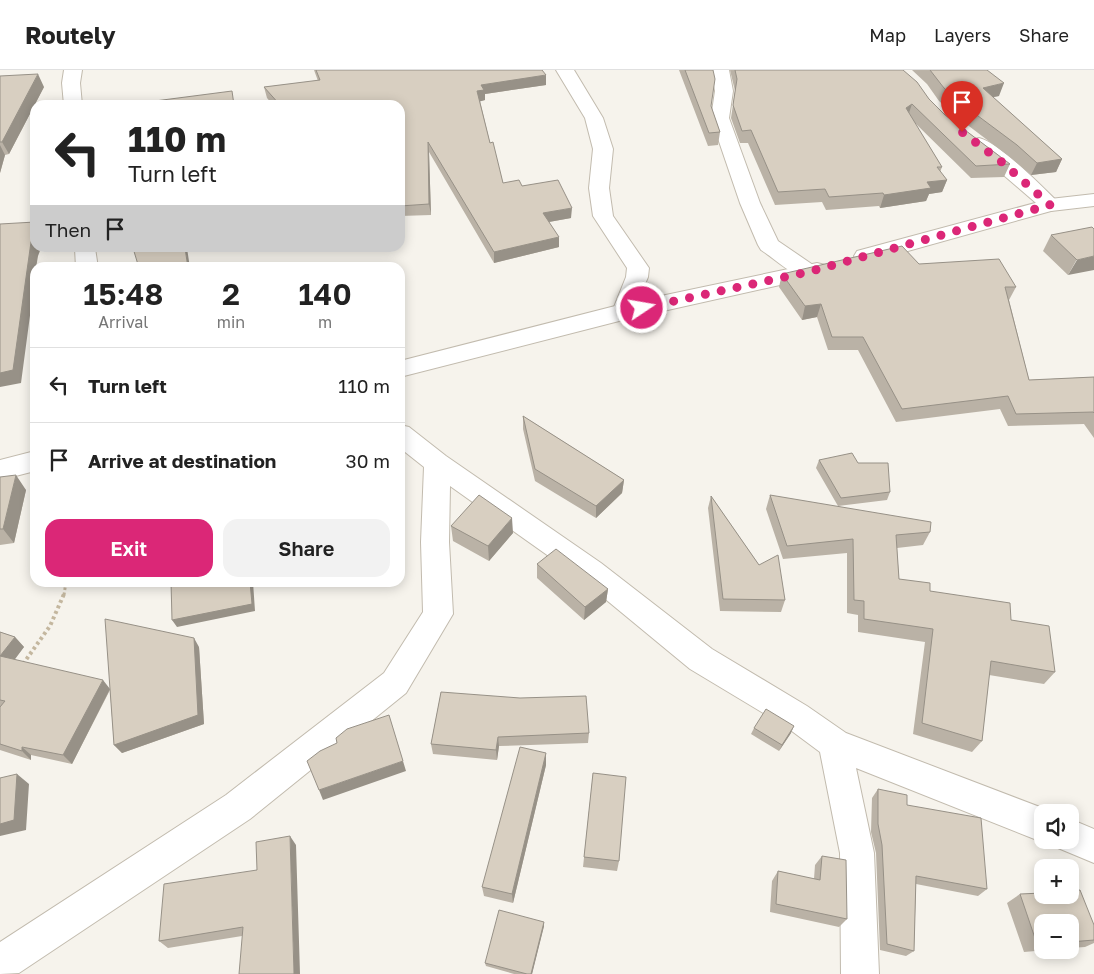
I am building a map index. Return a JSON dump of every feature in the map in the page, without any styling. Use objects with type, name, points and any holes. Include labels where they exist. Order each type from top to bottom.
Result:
[{"type":"street","points":[[73,70],[71,82],[73,100]]},
{"type":"street","points":[[565,70],[594,118],[603,149],[599,188],[603,216],[638,268],[637,277],[623,312]]},
{"type":"street","points":[[720,70],[724,91],[720,118],[750,203],[769,245],[808,272]]},
{"type":"street","points":[[964,134],[1003,163],[1050,205]]},
{"type":"street","points":[[405,368],[623,312],[808,272],[1050,205],[1094,200]]},
{"type":"street","points":[[405,438],[437,463],[591,571],[701,659],[796,716],[835,744],[1034,822]]},
{"type":"street","points":[[0,470],[30,462]]},
{"type":"street","points":[[4,965],[238,807],[395,684],[438,614],[435,542],[437,463]]},
{"type":"street","points":[[835,744],[857,853],[860,974]]},
{"type":"street","points":[[1079,840],[1094,846]]},
{"type":"path","points":[[21,666],[48,630],[65,596],[66,587]]},
{"type":"building","points":[[316,70],[542,70],[546,75],[481,85],[484,90],[477,91],[490,143],[493,142],[503,183],[519,180],[522,186],[558,180],[572,208],[543,213],[559,237],[494,252],[428,142],[429,204],[405,206],[405,100],[276,100],[264,87],[320,80]]},
{"type":"building","points":[[685,70],[713,70],[715,79],[711,106],[720,132],[709,133]]},
{"type":"building","points":[[735,70],[903,70],[917,82],[929,99],[945,115],[1010,164],[976,166],[912,104],[906,108],[942,167],[937,167],[947,180],[927,182],[931,188],[884,195],[883,193],[829,197],[825,189],[778,192],[751,130],[742,131],[733,105],[737,79]]},
{"type":"building","points":[[930,70],[987,70],[1004,83],[983,88],[1062,159],[1037,163],[1017,145],[962,104],[944,88]]},
{"type":"building","points":[[38,74],[2,142],[0,142],[0,76]]},
{"type":"building","points":[[232,91],[233,100],[163,100]]},
{"type":"building","points":[[30,222],[30,249],[13,370],[0,373],[0,224]]},
{"type":"building","points":[[1092,227],[1094,229],[1094,256],[1077,260],[1051,235]]},
{"type":"building","points":[[902,246],[919,264],[999,259],[1016,287],[1005,287],[1029,380],[1094,377],[1094,413],[1016,414],[1008,396],[902,409],[863,337],[832,337],[821,304],[805,306],[782,274]]},
{"type":"building","points":[[134,252],[186,252],[187,262],[137,262]]},
{"type":"building","points":[[523,416],[624,480],[596,506],[535,469]]},
{"type":"building","points":[[852,453],[858,463],[888,463],[890,492],[841,498],[819,460]]},
{"type":"building","points":[[16,475],[3,529],[0,529],[0,477]]},
{"type":"building","points":[[479,495],[512,518],[488,546],[451,526]]},
{"type":"building","points":[[770,495],[931,522],[930,532],[896,535],[899,579],[930,583],[930,591],[1010,603],[1011,620],[1049,626],[1055,672],[991,661],[982,741],[922,723],[933,629],[864,619],[864,601],[854,600],[853,539],[787,546]]},
{"type":"building","points":[[711,496],[759,565],[778,555],[785,600],[723,599]]},
{"type":"building","points":[[556,549],[608,589],[585,607],[537,564]]},
{"type":"building","points":[[171,587],[250,587],[252,604],[172,620]]},
{"type":"building","points":[[105,619],[194,638],[198,715],[114,745]]},
{"type":"building","points":[[0,632],[15,637],[0,656]]},
{"type":"building","points":[[0,656],[103,680],[63,755],[22,747],[22,751],[0,744],[0,707],[5,701],[0,700]]},
{"type":"building","points":[[441,692],[520,698],[586,696],[589,733],[498,737],[496,750],[431,744]]},
{"type":"building","points":[[766,709],[794,726],[782,745],[754,728]]},
{"type":"building","points":[[389,715],[403,761],[319,790],[307,761],[320,751],[337,743],[336,738],[347,729]]},
{"type":"building","points":[[520,747],[546,753],[512,894],[482,887]]},
{"type":"building","points":[[593,773],[626,777],[619,861],[584,857]]},
{"type":"building","points":[[17,774],[14,820],[0,824],[0,778]]},
{"type":"building","points":[[878,789],[907,795],[907,805],[981,818],[987,889],[916,876],[914,951],[887,944],[882,845],[878,824]]},
{"type":"building","points":[[290,836],[294,974],[239,974],[243,927],[159,941],[164,884],[257,870],[256,842]]},
{"type":"building","points":[[822,856],[846,860],[847,919],[776,904],[778,871],[820,880]]},
{"type":"building","points":[[1079,890],[1094,925],[1094,940],[1079,941],[1079,914],[1034,914],[1034,935],[1020,894],[1034,893],[1034,904],[1079,904]]},
{"type":"building","points":[[499,910],[544,922],[531,974],[485,963]]},
{"type":"route","points":[[642,308],[808,272],[1050,205],[1003,163],[962,132]]}]
